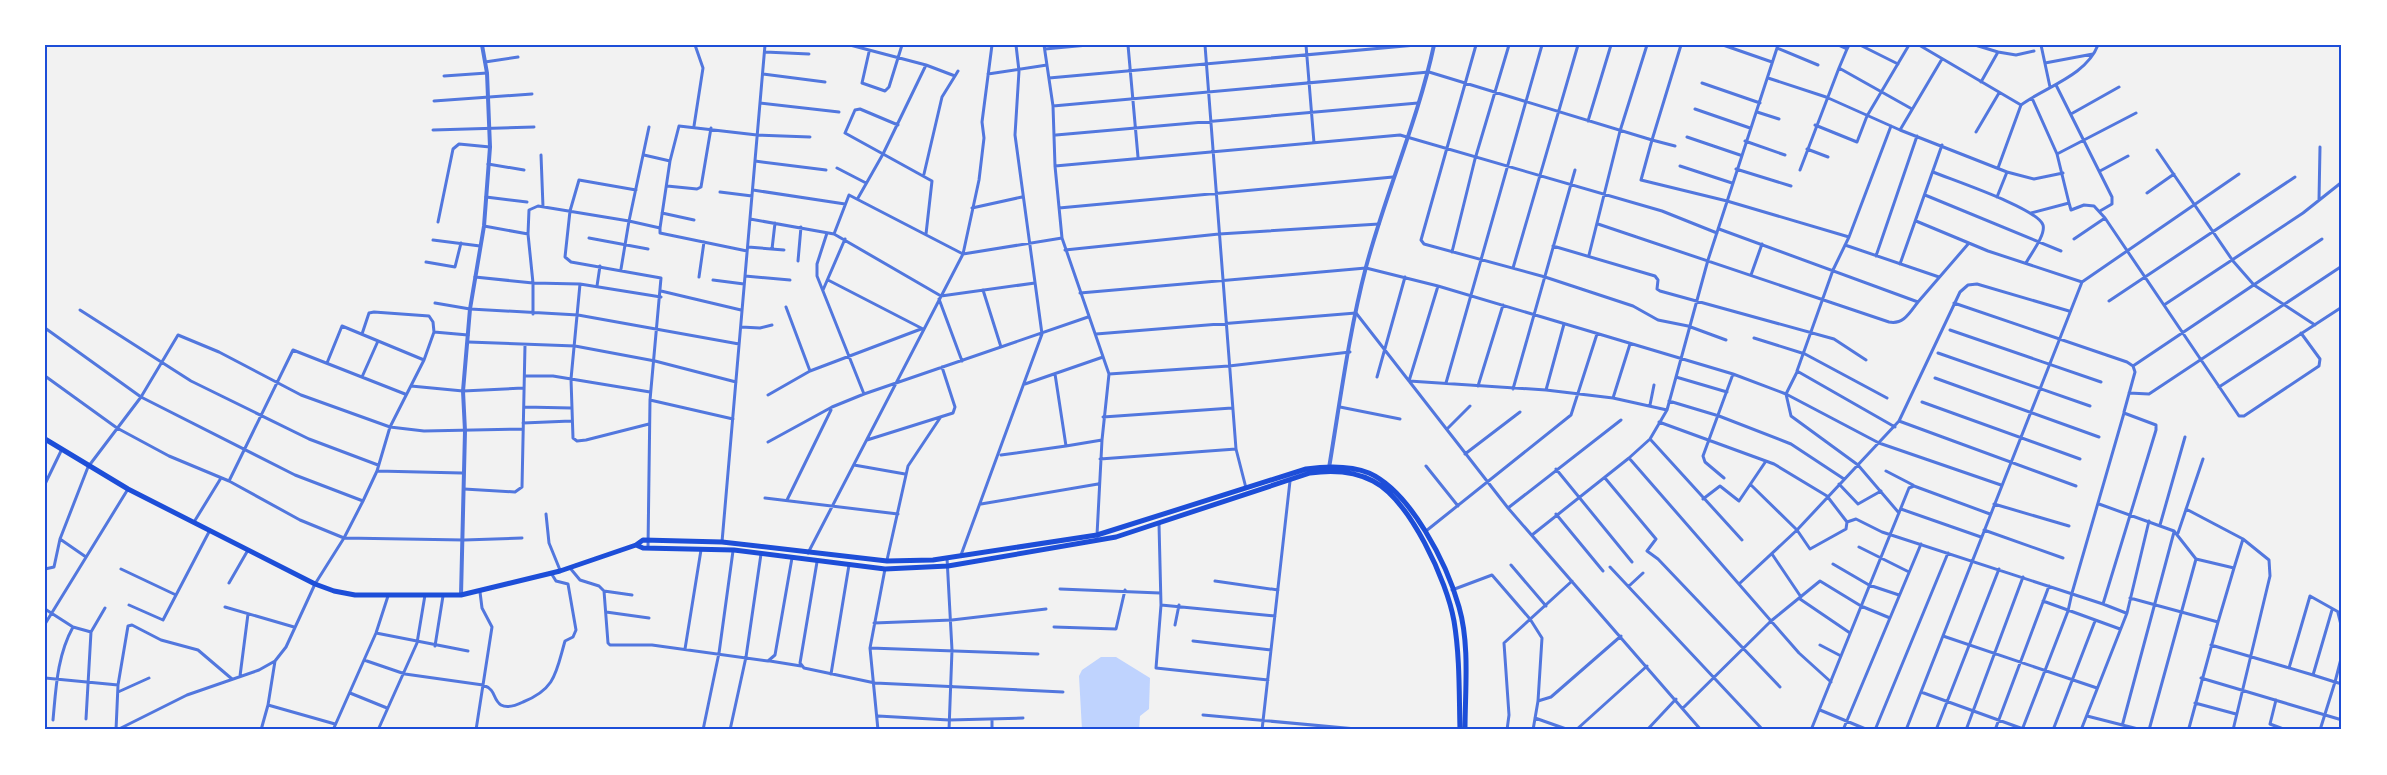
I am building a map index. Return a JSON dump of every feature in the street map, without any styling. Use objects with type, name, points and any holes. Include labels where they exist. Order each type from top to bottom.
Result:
[{"type":"highway","points":[[45,439],[61,451],[128,489],[315,584],[355,595],[461,595],[480,592],[570,568],[643,540],[722,542],[887,561],[947,558],[1097,538],[1247,491],[1329,469],[1373,481],[1388,492],[1420,537],[1446,593],[1454,620],[1460,730]]},
{"type":"highway","points":[[636,544],[648,548],[734,550],[885,569],[948,566],[1159,524],[1306,469],[1354,468],[1382,480],[1395,491],[1425,532],[1452,590],[1459,607],[1463,632],[1465,730]]},
{"type":"street","points":[[461,595],[464,540],[463,391],[470,309],[484,226],[490,147],[489,97],[482,45]]},
{"type":"street","points":[[694,126],[703,68],[695,45]]},
{"type":"street","points":[[722,542],[765,45]]},
{"type":"street","points":[[850,45],[927,65],[954,76]]},
{"type":"street","points":[[870,51],[862,82],[885,91],[888,90],[902,45]]},
{"type":"street","points":[[805,560],[963,254],[980,180],[984,138],[982,122],[992,45]]},
{"type":"street","points":[[961,556],[1000,455],[1042,334],[1015,135],[1019,71],[1016,45]]},
{"type":"street","points":[[1088,45],[1045,47],[1056,135],[1055,166],[1062,238],[1108,374],[1100,459],[1097,538]]},
{"type":"street","points":[[1128,45],[1138,158]]},
{"type":"street","points":[[1205,45],[1232,408],[1236,448],[1247,491]]},
{"type":"street","points":[[1306,45],[1314,143]]},
{"type":"street","points":[[1049,78],[1416,45]]},
{"type":"street","points":[[1329,469],[1366,268],[1393,177],[1429,72],[1434,45]]},
{"type":"street","points":[[1476,45],[1420,236],[1424,244],[1545,277],[1639,308],[1658,320],[1688,326],[1726,340]]},
{"type":"street","points":[[1452,252],[1475,159],[1509,45]]},
{"type":"street","points":[[1446,383],[1542,45]]},
{"type":"street","points":[[1513,268],[1578,45]]},
{"type":"street","points":[[1588,121],[1611,45]]},
{"type":"street","points":[[1589,255],[1620,131],[1647,45]]},
{"type":"street","points":[[1681,45],[1641,180],[1726,201],[1849,237]]},
{"type":"street","points":[[1723,45],[1772,62]]},
{"type":"street","points":[[1800,170],[1815,124],[1848,47],[1838,45]]},
{"type":"street","points":[[1860,45],[1898,64]]},
{"type":"street","points":[[1815,124],[1857,142],[1867,116],[1909,45]]},
{"type":"street","points":[[1918,45],[2021,105]]},
{"type":"street","points":[[1975,45],[1990,47],[1998,52],[2016,56],[2034,51]]},
{"type":"street","points":[[2041,45],[2051,88]]},
{"type":"street","points":[[1998,168],[2021,105],[2056,86],[2087,62],[2098,45]]},
{"type":"street","points":[[1532,535],[1578,496],[1605,478],[1650,439],[1667,410],[1688,326],[1740,155],[1757,112],[1777,46],[1818,65]]},
{"type":"street","points":[[765,52],[809,54]]},
{"type":"street","points":[[1981,82],[1998,52]]},
{"type":"street","points":[[2045,63],[2093,54]]},
{"type":"street","points":[[485,62],[518,57]]},
{"type":"street","points":[[1900,130],[1942,59]]},
{"type":"street","points":[[858,198],[883,154],[927,65]]},
{"type":"street","points":[[988,74],[1047,65]]},
{"type":"street","points":[[1839,68],[1912,109]]},
{"type":"street","points":[[924,175],[942,97],[958,71]]},
{"type":"street","points":[[1053,106],[1429,72],[1675,146]]},
{"type":"street","points":[[444,76],[487,73]]},
{"type":"street","points":[[763,74],[825,82]]},
{"type":"street","points":[[1768,78],[1826,97],[1900,130],[1942,144],[2007,172],[2034,179],[2063,173]]},
{"type":"street","points":[[1702,83],[1760,103]]},
{"type":"street","points":[[2056,86],[2113,201],[2100,211]]},
{"type":"street","points":[[2071,114],[2119,87]]},
{"type":"street","points":[[1976,132],[1999,93]]},
{"type":"street","points":[[434,101],[532,94]]},
{"type":"street","points":[[2032,97],[2057,154],[2071,210],[2090,205],[2100,211],[2235,413],[2244,416],[2319,366],[2320,359],[2301,333]]},
{"type":"street","points":[[760,103],[839,112]]},
{"type":"street","points":[[1056,135],[1418,103]]},
{"type":"street","points":[[898,125],[860,109],[855,110],[845,133],[932,181],[926,234]]},
{"type":"street","points":[[1695,109],[1750,128]]},
{"type":"street","points":[[1757,112],[1779,118]]},
{"type":"street","points":[[2057,154],[2136,113]]},
{"type":"street","points":[[784,250],[747,249],[660,233],[677,129],[683,125],[757,135],[810,137]]},
{"type":"street","points":[[1891,126],[1849,237],[1833,270],[1805,354],[1786,394],[1791,416],[1858,465],[1900,511],[1981,537]]},
{"type":"street","points":[[621,269],[628,221],[649,127]]},
{"type":"street","points":[[434,130],[534,128]]},
{"type":"street","points":[[667,186],[697,189],[700,187],[711,128]]},
{"type":"street","points":[[1687,136],[1740,155]]},
{"type":"street","points":[[1876,256],[1917,136]]},
{"type":"street","points":[[1055,166],[1406,137],[1475,159],[1662,211],[1762,244],[1918,302]]},
{"type":"street","points":[[1745,141],[1785,155]]},
{"type":"street","points":[[438,222],[453,149],[459,144],[490,147]]},
{"type":"street","points":[[1900,264],[1942,144]]},
{"type":"street","points":[[2319,200],[2320,147]]},
{"type":"street","points":[[1807,148],[1828,157]]},
{"type":"street","points":[[2157,150],[2196,203],[2233,261],[2254,285],[2315,325]]},
{"type":"street","points":[[541,155],[543,207]]},
{"type":"street","points":[[644,155],[670,161]]},
{"type":"street","points":[[2100,171],[2128,156]]},
{"type":"street","points":[[755,161],[826,170]]},
{"type":"street","points":[[488,164],[524,170]]},
{"type":"street","points":[[1680,166],[1732,183]]},
{"type":"street","points":[[837,168],[866,183]]},
{"type":"street","points":[[1736,169],[1791,186]]},
{"type":"street","points":[[1513,389],[1575,170]]},
{"type":"street","points":[[1933,172],[2031,213],[2043,226],[2026,263]]},
{"type":"street","points":[[1997,197],[2007,172]]},
{"type":"street","points":[[2147,193],[2174,174]]},
{"type":"street","points":[[1906,730],[2082,282],[2239,174]]},
{"type":"street","points":[[1059,208],[1393,177]]},
{"type":"street","points":[[2109,301],[2295,177]]},
{"type":"street","points":[[636,190],[579,180],[570,211],[566,257],[568,261],[659,277],[662,281],[650,393],[648,548]]},
{"type":"street","points":[[2164,305],[2233,261],[2342,182]]},
{"type":"street","points":[[753,190],[845,204]]},
{"type":"street","points":[[720,192],[752,196]]},
{"type":"street","points":[[834,234],[849,195],[963,254],[1062,238]]},
{"type":"street","points":[[1925,195],[2061,251]]},
{"type":"street","points":[[486,197],[527,202]]},
{"type":"street","points":[[972,208],[1022,198]]},
{"type":"street","points":[[2031,213],[2069,203]]},
{"type":"street","points":[[533,314],[533,283],[528,234],[529,210],[533,207],[570,211],[660,228]]},
{"type":"street","points":[[662,213],[694,220]]},
{"type":"street","points":[[2074,239],[2105,218]]},
{"type":"street","points":[[750,219],[834,234],[940,298],[962,361]]},
{"type":"street","points":[[1916,221],[1969,243],[2082,282]]},
{"type":"street","points":[[772,249],[775,223]]},
{"type":"street","points":[[1065,250],[1219,234],[1379,224]]},
{"type":"street","points":[[1598,224],[1894,323],[1903,320],[1969,243]]},
{"type":"street","points":[[484,226],[528,234]]},
{"type":"street","points":[[798,261],[801,227]]},
{"type":"street","points":[[827,233],[817,264],[823,290],[864,394]]},
{"type":"street","points":[[589,238],[648,249]]},
{"type":"street","points":[[2133,366],[2322,238]]},
{"type":"street","points":[[823,290],[845,239]]},
{"type":"street","points":[[433,240],[480,246]]},
{"type":"street","points":[[699,277],[704,242]]},
{"type":"street","points":[[426,262],[455,267],[461,243]]},
{"type":"street","points":[[1751,275],[1762,244]]},
{"type":"street","points":[[1845,244],[1939,278]]},
{"type":"street","points":[[1553,246],[1655,276],[1658,280],[1657,289],[1834,339],[1866,360]]},
{"type":"street","points":[[597,286],[600,266]]},
{"type":"street","points":[[2129,393],[2149,394],[2342,266]]},
{"type":"street","points":[[1080,293],[1366,268],[1470,295],[1733,374],[1786,394],[1879,443],[2001,485]]},
{"type":"street","points":[[745,276],[790,280]]},
{"type":"street","points":[[476,277],[533,283],[580,284],[661,297]]},
{"type":"street","points":[[1377,377],[1405,277]]},
{"type":"street","points":[[713,280],[744,284]]},
{"type":"street","points":[[828,280],[923,329]]},
{"type":"street","points":[[580,284],[571,379],[573,438],[581,441],[649,424]]},
{"type":"street","points":[[940,298],[1035,284]]},
{"type":"street","points":[[1739,584],[1797,530],[1895,427],[1954,303],[1960,292],[1968,285],[1977,284],[2069,311]]},
{"type":"street","points":[[1409,381],[1438,286]]},
{"type":"street","points":[[983,290],[1001,347]]},
{"type":"street","points":[[661,291],[742,310]]},
{"type":"street","points":[[435,303],[470,309],[578,315],[739,344]]},
{"type":"street","points":[[1954,303],[2059,338],[2133,366]]},
{"type":"street","points":[[1478,386],[1503,305]]},
{"type":"street","points":[[786,307],[810,371]]},
{"type":"street","points":[[2219,387],[2342,307]]},
{"type":"street","points":[[80,310],[161,364],[309,439],[378,465]]},
{"type":"street","points":[[232,679],[198,650],[161,640],[132,625],[127,628],[118,685],[117,730],[187,695],[232,679],[240,676],[275,661],[286,647],[315,584],[344,538],[363,501],[377,471],[390,427],[424,360],[434,332],[433,322],[429,316],[374,312],[369,314],[362,334]]},
{"type":"street","points":[[1096,334],[1356,313]]},
{"type":"street","points":[[1356,313],[1508,508],[1701,730]]},
{"type":"street","points":[[768,442],[832,407],[864,394],[1088,317]]},
{"type":"street","points":[[1546,390],[1564,324]]},
{"type":"street","points":[[741,327],[760,328],[772,325]]},
{"type":"street","points":[[327,364],[340,327],[344,326],[424,360]]},
{"type":"street","points":[[45,328],[141,397],[247,448],[295,475],[363,501]]},
{"type":"street","points":[[768,395],[810,371],[923,329]]},
{"type":"street","points":[[1950,330],[2101,382]]},
{"type":"street","points":[[434,332],[468,335]]},
{"type":"street","points":[[1420,537],[1571,415],[1597,334]]},
{"type":"street","points":[[45,569],[54,567],[60,539],[88,467],[141,397],[175,338],[180,336],[301,395],[390,427],[424,431],[523,429]]},
{"type":"street","points":[[1754,338],[1805,354],[1887,398]]},
{"type":"street","points":[[362,377],[378,341]]},
{"type":"street","points":[[468,342],[575,346],[655,361],[736,382]]},
{"type":"street","points":[[1613,398],[1630,344]]},
{"type":"street","points":[[463,489],[520,490],[525,345]]},
{"type":"street","points":[[229,481],[293,351],[405,394]]},
{"type":"street","points":[[1108,374],[1229,366],[1350,352]]},
{"type":"street","points":[[1938,353],[2090,406]]},
{"type":"street","points":[[1025,384],[1103,357]]},
{"type":"street","points":[[1921,692],[2024,730],[2068,611],[2135,372],[2133,366]]},
{"type":"street","points":[[866,440],[953,414],[955,407],[942,367]]},
{"type":"street","points":[[1797,371],[1895,427]]},
{"type":"street","points":[[1055,374],[1066,446]]},
{"type":"street","points":[[1724,478],[1705,462],[1703,456],[1733,374]]},
{"type":"street","points":[[45,376],[117,428],[169,456],[229,481],[300,520],[344,538],[464,540],[522,538]]},
{"type":"street","points":[[524,376],[571,379],[650,393]]},
{"type":"street","points":[[1676,377],[1727,392]]},
{"type":"street","points":[[1935,378],[2098,437]]},
{"type":"street","points":[[1409,381],[1546,390],[1613,398],[1667,410]]},
{"type":"street","points":[[1650,405],[1654,385]]},
{"type":"street","points":[[411,386],[463,391],[523,388]]},
{"type":"street","points":[[650,400],[733,419]]},
{"type":"street","points":[[1669,401],[1719,416],[1791,444],[1844,479]]},
{"type":"street","points":[[1922,402],[2080,459]]},
{"type":"street","points":[[1447,429],[1470,406]]},
{"type":"street","points":[[524,407],[572,408]]},
{"type":"street","points":[[787,500],[832,407]]},
{"type":"street","points":[[1340,407],[1400,419]]},
{"type":"street","points":[[1103,417],[1232,408]]},
{"type":"street","points":[[1465,454],[1520,412]]},
{"type":"street","points":[[2103,604],[2157,430],[2152,421],[2124,412]]},
{"type":"street","points":[[887,561],[906,474],[912,458],[939,418]]},
{"type":"street","points":[[1508,508],[1621,420]]},
{"type":"street","points":[[523,423],[571,421]]},
{"type":"street","points":[[1899,421],[2076,486]]},
{"type":"street","points":[[1659,422],[1766,461],[1827,496],[1847,522],[1846,529],[1810,549],[1797,530],[1751,485]]},
{"type":"street","points":[[2160,525],[2185,437]]},
{"type":"street","points":[[1650,439],[1742,540]]},
{"type":"street","points":[[1000,455],[1102,440]]},
{"type":"street","points":[[1100,459],[1236,448]]},
{"type":"street","points":[[45,484],[61,451]]},
{"type":"street","points":[[1629,458],[1799,653],[1831,682]]},
{"type":"street","points":[[2122,728],[2176,532],[2203,459]]},
{"type":"street","points":[[1703,499],[1720,486],[1738,502],[1766,461]]},
{"type":"street","points":[[854,465],[906,474]]},
{"type":"street","points":[[1426,466],[1458,506]]},
{"type":"street","points":[[1556,470],[1632,562]]},
{"type":"street","points":[[377,471],[462,473]]},
{"type":"street","points":[[1886,471],[1914,486],[1990,514]]},
{"type":"street","points":[[194,522],[221,478]]},
{"type":"street","points":[[1605,478],[1656,539],[1647,551],[1780,687]]},
{"type":"street","points":[[1262,730],[1291,479]]},
{"type":"street","points":[[981,504],[1099,484]]},
{"type":"street","points":[[1839,484],[1858,504],[1881,491]]},
{"type":"street","points":[[1811,730],[1909,488],[1914,486]]},
{"type":"street","points":[[45,624],[128,489]]},
{"type":"street","points":[[765,498],[898,514]]},
{"type":"street","points":[[1994,504],[2069,526]]},
{"type":"street","points":[[2098,504],[2130,513],[2176,532],[2196,559],[2234,568]]},
{"type":"street","points":[[2186,509],[2243,539],[2265,554],[2271,567],[2252,657],[2233,730]]},
{"type":"street","points":[[546,514],[548,537],[560,571]]},
{"type":"street","points":[[1556,514],[1603,571]]},
{"type":"street","points":[[1847,522],[1856,519],[1890,535],[2024,577],[2127,613]]},
{"type":"street","points":[[2081,730],[2127,613],[2149,521]]},
{"type":"street","points":[[1159,524],[1161,605],[1156,668],[1268,680]]},
{"type":"street","points":[[129,605],[160,621],[165,618],[210,530]]},
{"type":"street","points":[[1984,530],[2063,558]]},
{"type":"street","points":[[60,539],[86,557]]},
{"type":"street","points":[[2195,730],[2188,729],[2243,539]]},
{"type":"street","points":[[1844,730],[1921,544]]},
{"type":"street","points":[[1859,547],[1909,573]]},
{"type":"street","points":[[686,649],[701,548]]},
{"type":"street","points":[[229,583],[248,550]]},
{"type":"street","points":[[703,730],[719,653],[734,550]]},
{"type":"street","points":[[730,730],[746,657],[761,553]]},
{"type":"street","points":[[1875,730],[1948,553]]},
{"type":"street","points":[[1772,554],[1800,598],[1850,633]]},
{"type":"street","points":[[768,661],[775,655],[792,558]]},
{"type":"street","points":[[947,558],[952,650],[949,730]]},
{"type":"street","points":[[2149,730],[2196,559]]},
{"type":"street","points":[[801,666],[817,562]]},
{"type":"street","points":[[1833,564],[1869,585],[1899,595]]},
{"type":"street","points":[[831,674],[849,565]]},
{"type":"street","points":[[1511,565],[1546,606]]},
{"type":"street","points":[[1610,567],[1763,730]]},
{"type":"street","points":[[570,568],[580,580],[599,586],[604,591],[632,595]]},
{"type":"street","points":[[121,569],[176,595]]},
{"type":"street","points":[[878,730],[870,648],[885,569]]},
{"type":"street","points":[[1936,730],[1999,569]]},
{"type":"street","points":[[364,660],[405,674],[483,685],[495,692],[500,704],[514,706],[537,697],[552,682],[565,641],[573,637],[576,630],[568,584],[564,581],[556,581],[551,573]]},
{"type":"street","points":[[1629,587],[1643,573]]},
{"type":"street","points":[[1452,590],[1492,575],[1530,619],[1542,638],[1538,701],[1533,730]]},
{"type":"street","points":[[1966,730],[2024,577]]},
{"type":"street","points":[[1507,730],[1509,715],[1504,643],[1572,580]]},
{"type":"street","points":[[1215,581],[1278,590]]},
{"type":"street","points":[[1683,708],[1771,621],[1820,581],[1861,606],[1890,618]]},
{"type":"street","points":[[1995,730],[2049,586]]},
{"type":"street","points":[[1060,589],[1161,593]]},
{"type":"street","points":[[1054,627],[1116,629],[1125,590]]},
{"type":"street","points":[[604,591],[610,645],[652,645],[719,653],[801,666],[875,683],[1063,692]]},
{"type":"street","points":[[476,730],[492,627],[482,608],[480,592]]},
{"type":"street","points":[[333,730],[376,633],[389,594]]},
{"type":"street","points":[[378,730],[417,643],[426,594]]},
{"type":"street","points":[[435,646],[443,594]]},
{"type":"street","points":[[2289,668],[2310,597],[2340,613],[2342,629]]},
{"type":"street","points":[[2130,598],[2218,622]]},
{"type":"street","points":[[2043,601],[2120,629]]},
{"type":"street","points":[[1161,605],[1275,616]]},
{"type":"street","points":[[1175,625],[1179,605]]},
{"type":"street","points":[[225,607],[294,627]]},
{"type":"street","points":[[86,719],[91,632],[105,608]]},
{"type":"street","points":[[45,609],[73,627],[91,632]]},
{"type":"street","points":[[874,623],[951,620],[1046,609]]},
{"type":"street","points":[[2313,675],[2332,610]]},
{"type":"street","points":[[606,612],[649,618]]},
{"type":"street","points":[[240,676],[248,614]]},
{"type":"street","points":[[2053,730],[2096,621]]},
{"type":"street","points":[[53,720],[56,681],[63,645],[73,627]]},
{"type":"street","points":[[376,633],[417,643],[468,651]]},
{"type":"street","points":[[1538,701],[1551,697],[1621,636]]},
{"type":"street","points":[[1943,636],[2098,688]]},
{"type":"street","points":[[1193,640],[1271,650]]},
{"type":"street","points":[[1820,645],[1841,656]]},
{"type":"street","points":[[2211,645],[2342,684]]},
{"type":"street","points":[[870,648],[1038,654]]},
{"type":"street","points":[[2320,730],[2342,655]]},
{"type":"street","points":[[261,730],[268,705],[275,661]]},
{"type":"street","points":[[1576,730],[1647,666]]},
{"type":"street","points":[[45,678],[56,681],[118,685]]},
{"type":"street","points":[[118,692],[149,678]]},
{"type":"street","points":[[2201,678],[2342,720]]},
{"type":"street","points":[[350,693],[388,709]]},
{"type":"street","points":[[1647,730],[1676,699]]},
{"type":"street","points":[[2276,700],[2270,724],[2286,730]]},
{"type":"street","points":[[2195,703],[2237,714]]},
{"type":"street","points":[[268,705],[335,724]]},
{"type":"street","points":[[1820,710],[1868,730]]},
{"type":"street","points":[[1203,715],[1367,730]]},
{"type":"street","points":[[878,716],[949,720],[1023,718]]},
{"type":"street","points":[[2087,716],[2122,728],[2142,730]]},
{"type":"street","points":[[1535,718],[1569,730]]},
{"type":"street","points":[[992,730],[993,720]]},
{"type":"water","points":[[1101,657],[1116,657],[1150,678],[1149,709],[1140,716],[1139,730],[1082,730],[1079,676],[1082,670]]}]
